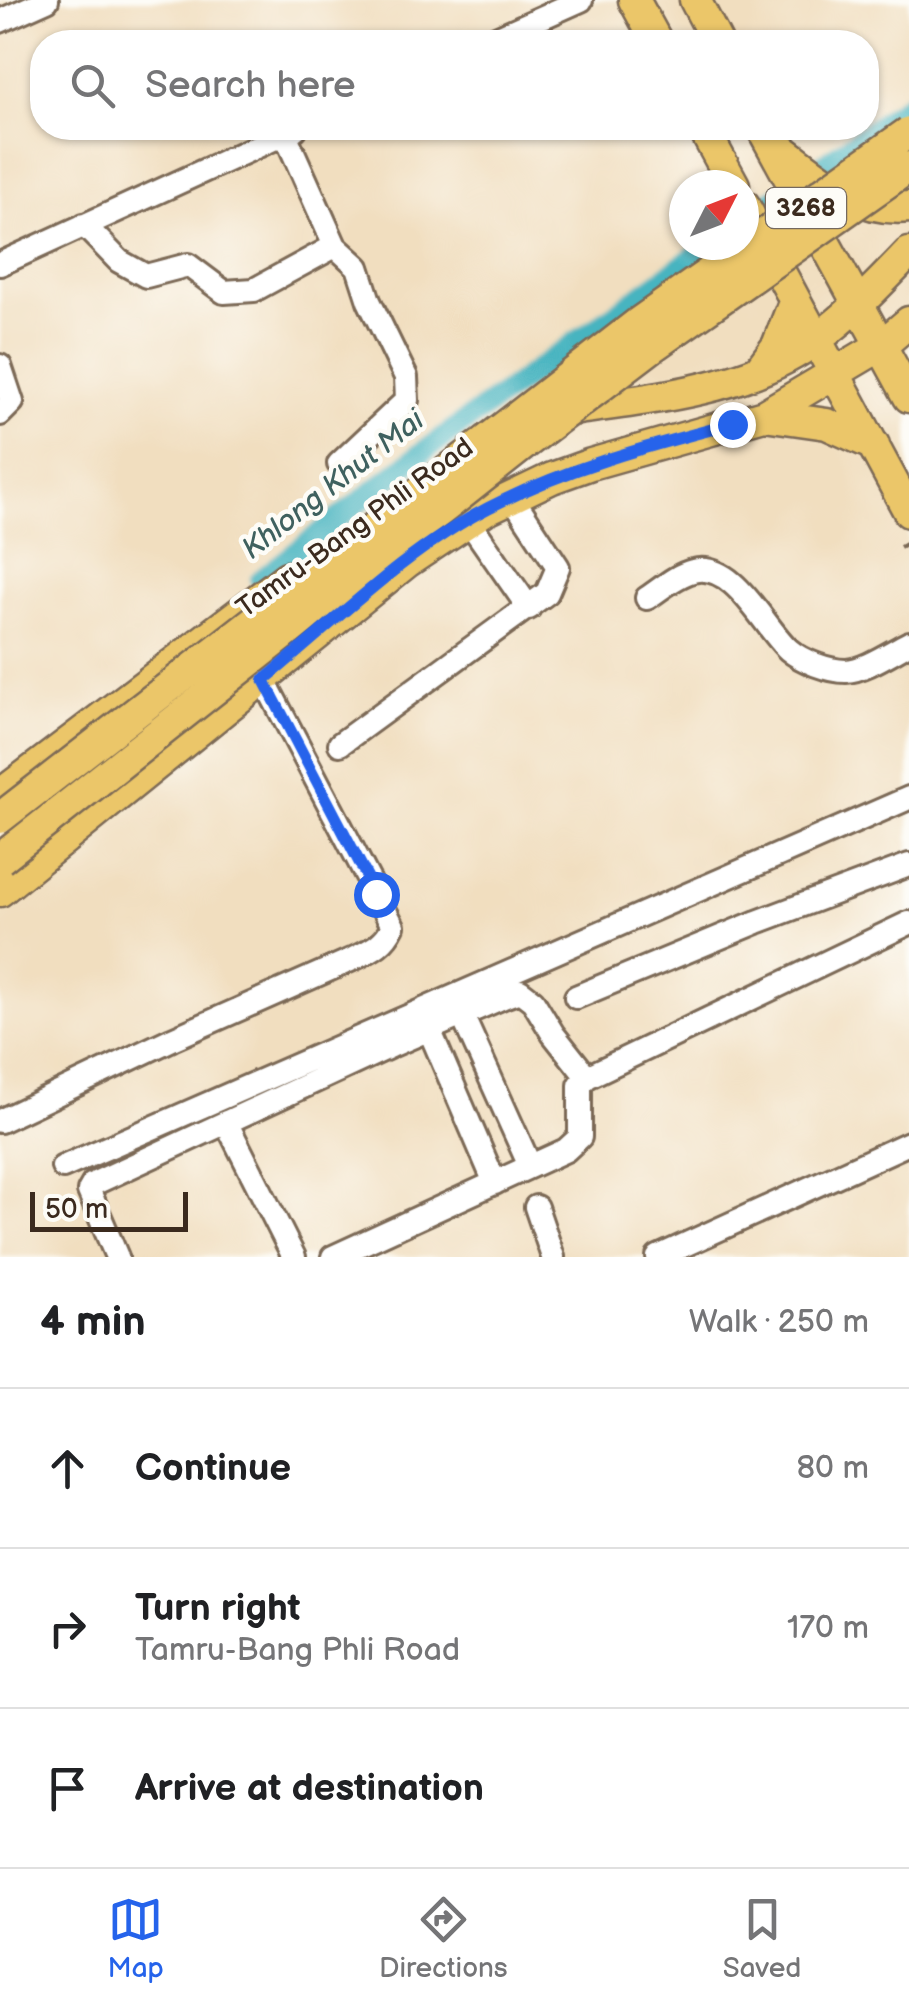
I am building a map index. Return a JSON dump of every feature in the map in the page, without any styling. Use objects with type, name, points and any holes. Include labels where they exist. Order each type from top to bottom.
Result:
[{"type":"main road","points":[[634,0],[650,30]]},
{"type":"main road","points":[[695,0],[711,30]]},
{"type":"main road","points":[[0,818],[638,323],[909,132]]},
{"type":"main road","points":[[709,140],[725,170]]},
{"type":"main road","name":"3268","points":[[770,140],[909,397]]},
{"type":"main road","points":[[775,140],[838,191],[869,205],[909,207]]},
{"type":"main road","points":[[0,859],[526,443],[651,348],[909,167]]},
{"type":"main road","name":"3268","points":[[759,234],[909,512]]},
{"type":"main road","name":"Tamru-Bang Phli Road","points":[[0,794],[453,452],[502,427],[538,416],[718,385],[760,369],[816,340],[852,291],[909,254]]},
{"type":"main road","points":[[760,369],[776,346],[794,300]]},
{"type":"main road","name":"Tamru-Bang Phli Road","points":[[0,891],[407,562],[468,520],[552,478],[764,415],[882,345],[909,322]]},
{"type":"main road","points":[[764,415],[827,424],[874,445]]},
{"type":"street","points":[[0,21],[47,0]]},
{"type":"street","points":[[514,30],[581,0]]},
{"type":"street","points":[[0,264],[272,140]]},
{"type":"street","points":[[295,140],[334,246],[358,267],[406,378],[408,400],[340,464]]},
{"type":"street","points":[[84,225],[120,261],[146,276],[188,264],[224,292],[254,290],[334,246]]},
{"type":"street","points":[[0,366],[12,402],[0,414]]},
{"type":"street","points":[[340,744],[547,593],[558,567],[512,497]]},
{"type":"street","points":[[468,520],[529,608]]},
{"type":"street","points":[[646,598],[697,569],[726,578],[763,615],[789,650],[816,665],[848,671],[909,643]]},
{"type":"street","points":[[0,1121],[353,959],[382,945],[389,934],[393,926],[264,680]]},
{"type":"street","points":[[63,1166],[909,798]]},
{"type":"street","points":[[576,997],[757,922],[909,865]]},
{"type":"street","points":[[333,1257],[566,1150],[580,1137],[580,1085],[587,1077],[909,923]]},
{"type":"street","points":[[117,1257],[94,1207],[90,1191],[93,1184],[520,991],[533,1001],[587,1077]]},
{"type":"street","points":[[462,1015],[530,1166]]},
{"type":"street","points":[[429,1029],[494,1183]]},
{"type":"street","points":[[226,1122],[294,1257]]},
{"type":"street","points":[[658,1257],[909,1144]]},
{"type":"street","points":[[536,1207],[553,1257]]},
{"type":"path","points":[[900,547],[909,542]]},
{"type":"waterway","name":"Khlong Khut Mai","points":[[879,125],[909,104]]},
{"type":"waterway","name":"Khlong Khut Mai","points":[[759,210],[858,140]]},
{"type":"waterway","name":"Khlong Khut Mai","points":[[261,580],[420,454],[690,260]]},
{"type":"route","points":[[376,894],[264,680],[407,562],[485,510],[591,464],[732,424]]}]
